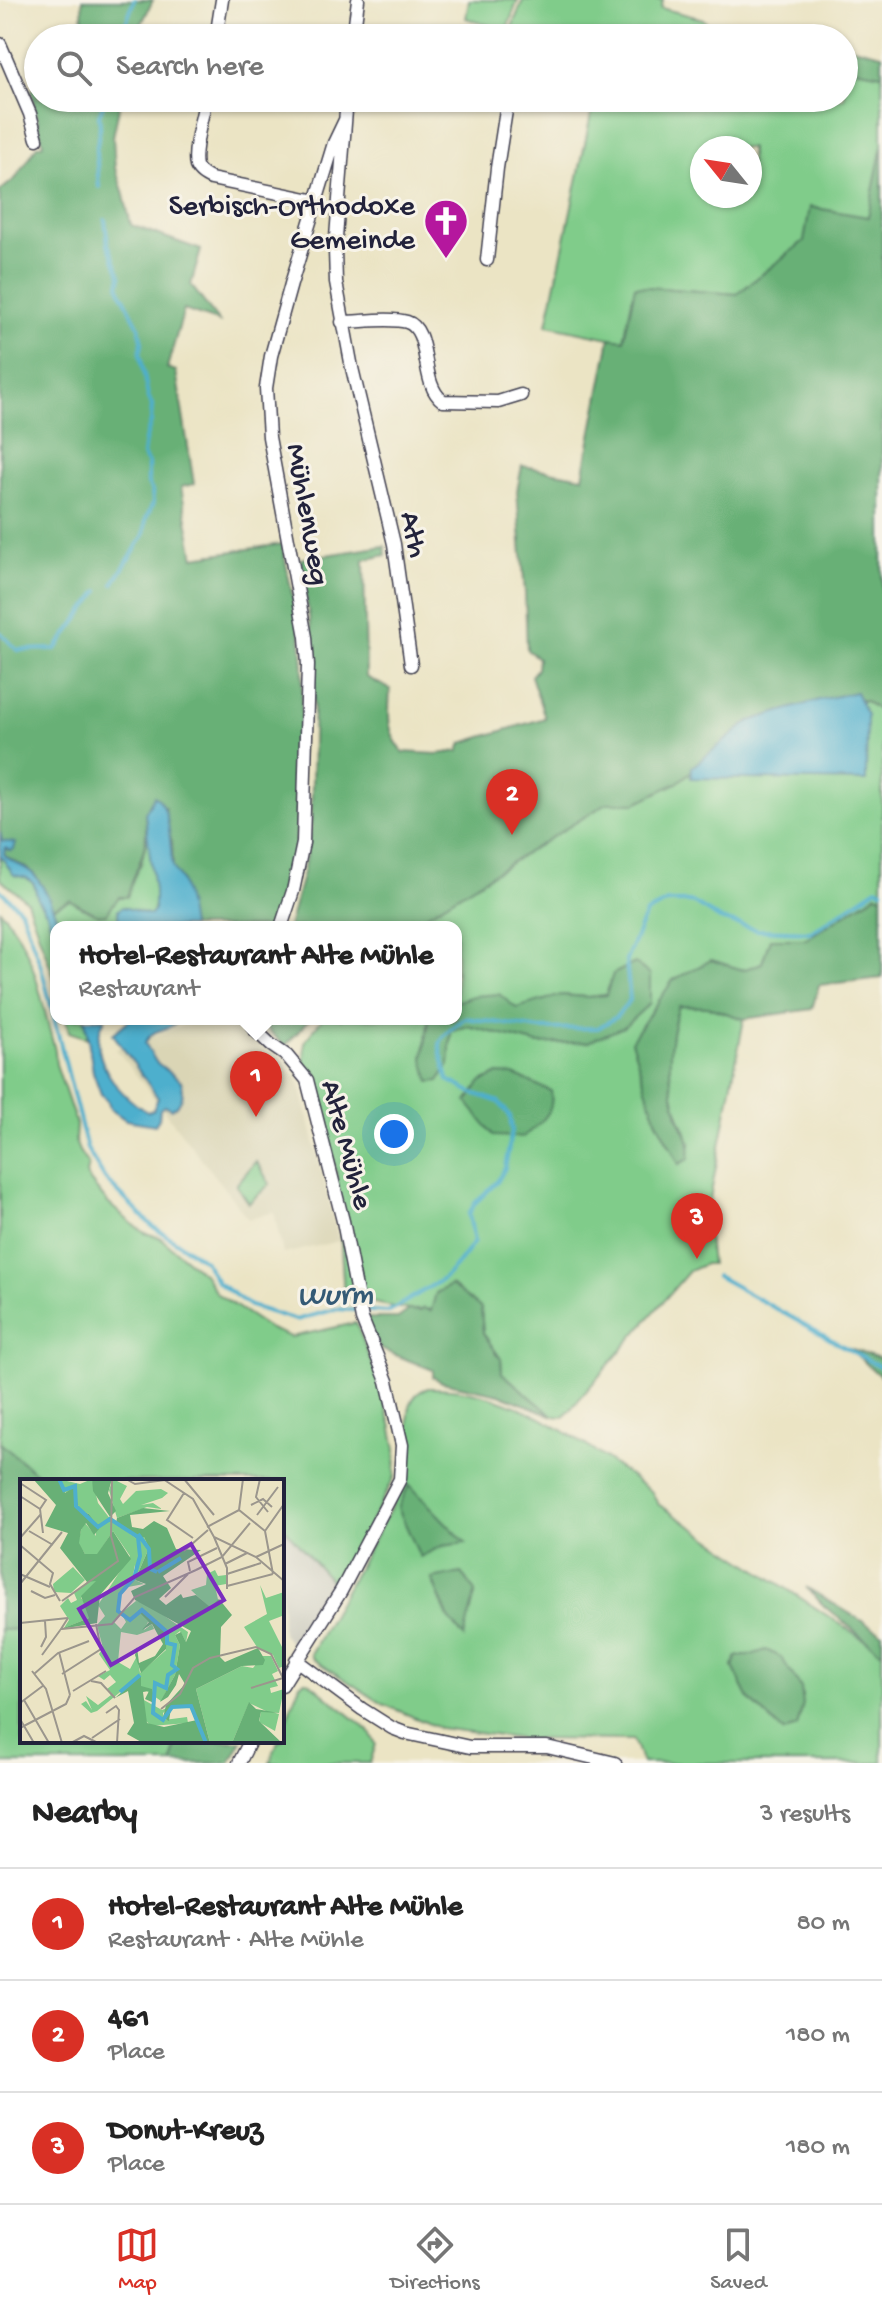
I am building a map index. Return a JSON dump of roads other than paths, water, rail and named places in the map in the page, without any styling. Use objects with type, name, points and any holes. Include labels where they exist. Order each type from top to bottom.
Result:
[{"type":"street","points":[[218,24],[222,0]]},
{"type":"street","points":[[355,24],[358,0]]},
{"type":"street","points":[[0,44],[24,100]]},
{"type":"street","points":[[29,112],[37,139]]},
{"type":"street","points":[[203,112],[196,153],[196,166],[202,174],[211,179],[317,201]]},
{"type":"street","name":"Ath","points":[[346,112],[335,250],[336,282],[342,322],[394,544],[411,665]]},
{"type":"street","points":[[487,260],[506,112]]},
{"type":"street","name":"Mühlenweg","points":[[283,921],[303,843],[308,665],[306,637],[269,437],[266,388],[271,356],[334,143],[345,120]]},
{"type":"street","points":[[342,322],[405,321],[411,324],[419,334],[432,391],[443,401],[498,402],[521,395]]},
{"type":"street","name":"Alte Mühle","points":[[253,1025],[287,1056],[307,1080],[343,1221],[362,1319],[387,1381],[402,1445],[400,1479],[341,1591],[284,1681]]},
{"type":"street","points":[[296,1660],[377,1720],[405,1733],[470,1747],[547,1747],[615,1763]]},
{"type":"street","points":[[239,1763],[249,1743]]},
{"type":"water","points":[[856,692],[867,715],[866,781],[691,778],[692,767],[750,721]]},
{"type":"water","points":[[154,796],[164,808],[173,866],[182,883],[190,921],[122,921],[118,918],[118,910],[123,907],[150,915],[154,910],[145,813]]},
{"type":"water","points":[[0,832],[2,841],[16,843],[11,851],[5,848],[4,854],[37,878],[58,921],[50,923],[34,884],[27,878],[14,875],[0,855]]},
{"type":"water","points":[[86,1025],[103,1025],[99,1046],[107,1072],[125,1095],[147,1112],[153,1110],[158,1098],[113,1034],[123,1025],[173,1025],[156,1032],[145,1043],[156,1062],[181,1081],[183,1089],[176,1106],[160,1109],[155,1125],[126,1120],[110,1109],[93,1072]]},
{"type":"waterway","points":[[126,24],[134,0]]},
{"type":"waterway","points":[[99,187],[96,151],[100,112]]},
{"type":"waterway","points":[[105,220],[108,244],[121,276],[121,292],[139,327],[142,343],[140,354],[152,405],[143,455],[148,464],[148,484],[153,503],[146,519],[144,535],[113,584]]},
{"type":"waterway","points":[[0,632],[17,650],[56,649],[99,591]]},
{"type":"waterway","name":"Wurm","points":[[462,1021],[465,1018],[540,1029],[598,1028],[616,1017],[630,1000],[626,960],[646,913],[667,902],[692,902],[720,919],[757,930],[811,932],[877,888],[882,890]]},
{"type":"waterway","name":"Wurm","points":[[0,890],[21,910],[50,1002]]},
{"type":"waterway","name":"Wurm","points":[[56,1025],[87,1149],[105,1179],[152,1226],[204,1260],[217,1282],[250,1306],[296,1320],[336,1309],[388,1312],[443,1279],[474,1242],[469,1214],[505,1168],[512,1130],[510,1116],[499,1102],[448,1080],[440,1045],[446,1034],[457,1025]]},
{"type":"waterway","points":[[717,1276],[882,1368]]},
{"type":"place","name":"Serbisch-Orthodoxe Gemeinde","points":[[446,260]]},
{"type":"place","name":"461","points":[[512,835]]},
{"type":"place","name":"Hotel-Restaurant Alte Mühle","points":[[256,1117]]},
{"type":"place","name":"Donut-Kreuz","points":[[697,1259]]}]
